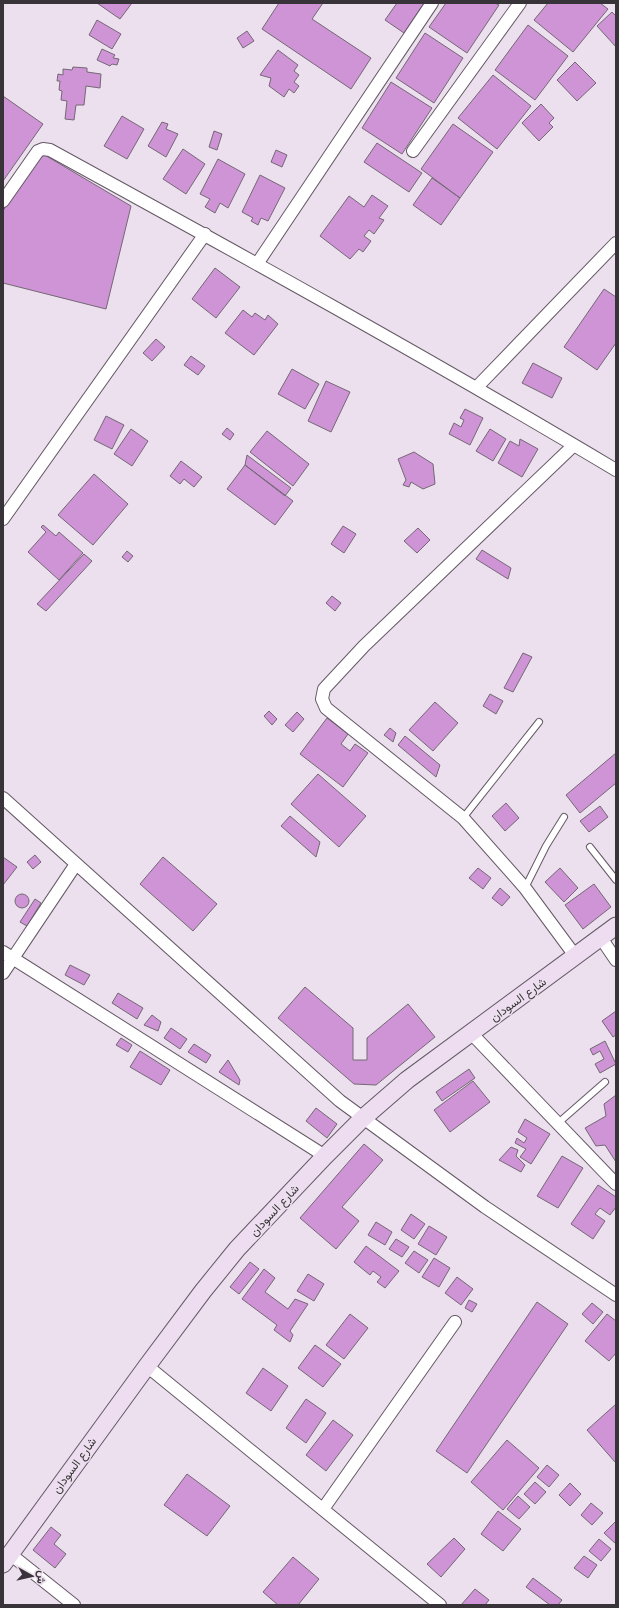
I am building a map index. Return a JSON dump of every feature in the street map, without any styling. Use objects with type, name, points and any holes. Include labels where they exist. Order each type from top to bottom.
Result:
[{"type":"main road","name":"شارع السودان","points":[[7,1559],[203,1291],[238,1249],[325,1156],[362,1119],[407,1080],[576,957],[616,926]]},
{"type":"street","points":[[257,264],[432,3]]},
{"type":"street","points":[[413,151],[516,4]]},
{"type":"street","points":[[3,201],[38,151],[47,149],[205,234],[477,387],[616,470]]},
{"type":"street","points":[[3,519],[205,234]]},
{"type":"street","points":[[477,387],[616,243]]},
{"type":"street","points":[[574,445],[364,646],[324,689],[322,699],[326,708],[463,818],[525,888],[576,957]]},
{"type":"street","points":[[3,798],[230,1004],[362,1119],[485,1207],[616,1295]]},
{"type":"street","points":[[3,973],[8,954],[76,864]]},
{"type":"street","points":[[601,938],[616,960]]},
{"type":"street","points":[[8,954],[325,1156]]},
{"type":"street","points":[[471,1033],[616,1184]]},
{"type":"street","points":[[323,1509],[455,1322]]},
{"type":"street","points":[[147,1366],[440,1605]]},
{"type":"street","points":[[7,1559],[74,1605]]},
{"type":"lane","points":[[463,818],[539,722]]},
{"type":"lane","points":[[525,888],[546,846],[564,817]]},
{"type":"lane","points":[[590,847],[616,880]]},
{"type":"lane","points":[[557,1124],[605,1082]]},
{"type":"building","points":[[97,3],[132,3],[120,19]]},
{"type":"building","points":[[279,3],[323,3],[312,19],[371,58],[351,89],[262,29]]},
{"type":"building","points":[[397,3],[424,3],[404,33],[385,20]]},
{"type":"building","points":[[446,3],[495,3],[499,5],[467,53],[429,27]]},
{"type":"building","points":[[548,3],[600,3],[608,9],[573,52],[534,20]]},
{"type":"building","points":[[612,12],[616,16],[616,47],[597,26]]},
{"type":"building","points":[[97,20],[121,34],[112,49],[89,35]]},
{"type":"building","points":[[528,25],[568,56],[535,100],[495,70]]},
{"type":"building","points":[[247,31],[254,41],[243,48],[237,38]]},
{"type":"building","points":[[425,33],[463,58],[434,103],[396,78]]},
{"type":"building","points":[[102,49],[115,55],[113,58],[119,59],[117,65],[112,64],[110,66],[97,60]]},
{"type":"building","points":[[278,50],[298,65],[294,71],[299,75],[294,82],[299,86],[294,93],[289,89],[284,97],[269,86],[271,78],[260,75]]},
{"type":"building","points":[[575,62],[596,83],[577,101],[557,80]]},
{"type":"building","points":[[73,67],[87,68],[87,72],[101,74],[100,88],[86,86],[84,105],[76,105],[74,120],[65,119],[67,101],[61,100],[62,91],[59,90],[60,81],[57,81],[58,74],[63,75],[63,69],[72,70]]},
{"type":"building","points":[[493,75],[531,106],[497,149],[458,118]]},
{"type":"building","points":[[391,82],[432,108],[402,154],[362,128]]},
{"type":"building","points":[[3,96],[43,124],[3,181]]},
{"type":"building","points":[[541,104],[554,118],[549,123],[553,127],[539,141],[522,123]]},
{"type":"building","points":[[122,116],[144,129],[127,159],[104,146]]},
{"type":"building","points":[[162,122],[168,124],[166,129],[178,134],[166,157],[148,146]]},
{"type":"building","points":[[453,124],[493,152],[460,198],[421,169]]},
{"type":"building","points":[[214,131],[222,134],[217,150],[209,147]]},
{"type":"building","points":[[377,143],[422,173],[409,192],[364,162]]},
{"type":"building","points":[[183,149],[205,164],[186,194],[163,179]]},
{"type":"building","points":[[276,150],[287,155],[282,167],[271,162]]},
{"type":"building","points":[[38,151],[131,206],[106,309],[3,283],[3,211]]},
{"type":"building","points":[[218,159],[245,174],[228,208],[220,203],[215,213],[205,207],[210,199],[200,194]]},
{"type":"building","points":[[260,175],[285,188],[268,221],[261,218],[258,225],[251,221],[253,218],[242,212]]},
{"type":"building","points":[[432,178],[460,198],[441,225],[413,205]]},
{"type":"building","points":[[372,195],[388,206],[379,218],[384,220],[374,234],[369,230],[364,236],[371,241],[363,252],[359,249],[350,259],[320,236],[349,196],[364,207]]},
{"type":"building","points":[[215,268],[240,287],[216,318],[192,299]]},
{"type":"building","points":[[604,289],[616,297],[616,343],[597,370],[564,347]]},
{"type":"building","points":[[243,310],[252,317],[255,313],[265,320],[268,315],[278,324],[254,355],[225,333]]},
{"type":"building","points":[[156,339],[165,347],[152,361],[143,353]]},
{"type":"building","points":[[191,356],[205,366],[198,375],[184,365]]},
{"type":"building","points":[[533,363],[562,378],[552,398],[522,383]]},
{"type":"building","points":[[292,369],[319,384],[305,409],[278,394]]},
{"type":"building","points":[[326,381],[350,392],[331,432],[308,421]]},
{"type":"building","points":[[465,409],[483,418],[470,445],[449,434],[454,423],[461,427],[464,420],[460,418]]},
{"type":"building","points":[[106,416],[124,425],[112,449],[94,440]]},
{"type":"building","points":[[227,428],[234,434],[230,440],[222,434]]},
{"type":"building","points":[[131,429],[148,441],[132,466],[114,454]]},
{"type":"building","points":[[490,429],[506,439],[493,461],[476,451]]},
{"type":"building","points":[[267,431],[309,464],[293,486],[250,452]]},
{"type":"building","points":[[520,439],[538,449],[522,477],[498,463],[510,441],[519,446]]},
{"type":"building","points":[[414,452],[433,464],[435,484],[423,489],[411,482],[409,487],[403,485],[406,480],[398,459]]},
{"type":"building","points":[[247,455],[291,488],[285,496],[245,465]]},
{"type":"building","points":[[181,461],[202,477],[194,487],[184,479],[180,484],[170,476]]},
{"type":"building","points":[[245,465],[293,501],[275,525],[227,489]]},
{"type":"building","points":[[94,474],[128,504],[93,545],[58,515]]},
{"type":"building","points":[[43,525],[56,536],[59,532],[83,553],[59,580],[28,552],[46,532],[41,527]]},
{"type":"building","points":[[343,526],[356,534],[344,553],[331,544]]},
{"type":"building","points":[[418,528],[430,540],[417,553],[404,541]]},
{"type":"building","points":[[482,550],[511,568],[508,579],[476,559]]},
{"type":"building","points":[[127,551],[133,556],[128,562],[122,557]]},
{"type":"building","points":[[84,554],[92,561],[46,611],[37,604]]},
{"type":"building","points":[[332,596],[341,603],[335,611],[326,603]]},
{"type":"building","points":[[523,653],[532,657],[513,692],[504,688]]},
{"type":"building","points":[[490,694],[503,701],[496,714],[483,706]]},
{"type":"building","points":[[435,702],[458,723],[433,751],[409,730]]},
{"type":"building","points":[[269,711],[277,719],[272,725],[264,716]]},
{"type":"building","points":[[297,712],[304,719],[293,732],[285,725]]},
{"type":"building","points":[[327,718],[348,734],[341,744],[350,751],[355,744],[368,753],[343,787],[300,754]]},
{"type":"building","points":[[390,728],[396,733],[393,742],[384,735]]},
{"type":"building","points":[[405,736],[440,765],[436,777],[398,745]]},
{"type":"building","points":[[616,753],[616,783],[580,813],[566,795]]},
{"type":"building","points":[[318,774],[366,816],[339,847],[291,804]]},
{"type":"building","points":[[506,803],[519,818],[505,831],[492,816]]},
{"type":"building","points":[[600,806],[608,817],[589,832],[580,821]]},
{"type":"building","points":[[290,816],[320,842],[316,857],[281,826]]},
{"type":"building","points":[[35,855],[41,862],[33,869],[27,862]]},
{"type":"building","points":[[3,857],[17,867],[3,885]]},
{"type":"building","points":[[163,857],[217,904],[193,931],[140,884]]},
{"type":"building","points":[[478,868],[491,878],[483,889],[469,878]]},
{"type":"building","points":[[560,868],[578,888],[564,902],[545,882]]},
{"type":"building","points":[[594,884],[611,907],[583,929],[565,905]]},
{"type":"building","points":[[500,888],[510,897],[502,906],[492,898]]},
{"type":"building","points":[[22,894],[27,896],[29,901],[27,906],[22,908],[17,906],[15,901],[17,896]]},
{"type":"building","points":[[35,899],[41,903],[27,926],[20,922]]},
{"type":"building","points":[[70,965],[90,975],[84,985],[65,975]]},
{"type":"building","points":[[305,987],[353,1028],[353,1060],[367,1060],[367,1038],[408,1004],[435,1037],[376,1085],[354,1084],[278,1018]]},
{"type":"building","points":[[118,993],[143,1008],[137,1019],[112,1003]]},
{"type":"building","points":[[616,1011],[616,1035],[613,1037],[602,1021]]},
{"type":"building","points":[[152,1015],[161,1022],[158,1031],[144,1025]]},
{"type":"building","points":[[171,1028],[187,1039],[180,1049],[164,1038]]},
{"type":"building","points":[[121,1038],[132,1045],[128,1052],[116,1045]]},
{"type":"building","points":[[605,1041],[616,1064],[600,1073],[595,1064],[604,1059],[600,1051],[593,1055],[590,1049]]},
{"type":"building","points":[[194,1044],[211,1055],[206,1063],[188,1052]]},
{"type":"building","points":[[140,1051],[170,1070],[161,1085],[130,1067]]},
{"type":"building","points":[[228,1060],[240,1080],[239,1085],[219,1072]]},
{"type":"building","points":[[469,1069],[475,1078],[442,1101],[436,1092]]},
{"type":"building","points":[[473,1081],[490,1102],[450,1132],[434,1110]]},
{"type":"building","points":[[616,1095],[616,1162],[605,1145],[596,1146],[585,1128],[606,1116],[604,1104]]},
{"type":"building","points":[[316,1108],[337,1124],[327,1138],[306,1121]]},
{"type":"building","points":[[525,1119],[550,1134],[531,1164],[520,1157],[526,1149],[515,1143],[517,1138],[524,1143],[527,1138],[518,1132]]},
{"type":"building","points":[[364,1144],[383,1160],[342,1207],[359,1221],[336,1249],[300,1218]]},
{"type":"building","points":[[511,1147],[518,1150],[516,1156],[525,1165],[521,1172],[499,1160]]},
{"type":"building","points":[[562,1156],[583,1168],[558,1208],[537,1196]]},
{"type":"building","points":[[598,1185],[616,1197],[616,1207],[610,1215],[600,1208],[595,1214],[605,1221],[593,1239],[571,1224]]},
{"type":"building","points":[[411,1214],[425,1224],[414,1239],[401,1230]]},
{"type":"building","points":[[376,1222],[392,1232],[385,1245],[368,1235]]},
{"type":"building","points":[[429,1226],[447,1237],[436,1255],[418,1244]]},
{"type":"building","points":[[396,1239],[409,1247],[402,1257],[389,1249]]},
{"type":"building","points":[[366,1246],[399,1271],[385,1288],[377,1282],[381,1277],[373,1271],[370,1275],[354,1262]]},
{"type":"building","points":[[414,1251],[428,1260],[419,1273],[405,1263]]},
{"type":"building","points":[[434,1258],[450,1268],[439,1287],[422,1277]]},
{"type":"building","points":[[250,1262],[259,1269],[239,1294],[230,1287]]},
{"type":"building","points":[[264,1269],[275,1278],[265,1292],[288,1309],[295,1299],[308,1304],[290,1331],[293,1335],[290,1342],[274,1330],[277,1325],[242,1299]]},
{"type":"building","points":[[308,1274],[324,1284],[314,1301],[297,1291]]},
{"type":"building","points":[[457,1277],[473,1289],[461,1305],[445,1293]]},
{"type":"building","points":[[469,1300],[477,1304],[472,1312],[465,1308]]},
{"type":"building","points":[[537,1302],[568,1324],[467,1473],[436,1451]]},
{"type":"building","points":[[592,1303],[603,1312],[593,1324],[582,1314]]},
{"type":"building","points":[[350,1314],[368,1328],[344,1359],[326,1345]]},
{"type":"building","points":[[607,1314],[616,1321],[616,1353],[609,1361],[585,1341]]},
{"type":"building","points":[[315,1345],[341,1364],[323,1387],[298,1368]]},
{"type":"building","points":[[263,1368],[288,1386],[271,1411],[246,1393]]},
{"type":"building","points":[[306,1399],[326,1413],[306,1443],[286,1428]]},
{"type":"building","points":[[616,1404],[616,1461],[615,1462],[587,1430]]},
{"type":"building","points":[[333,1420],[353,1435],[326,1471],[306,1455]]},
{"type":"building","points":[[507,1440],[539,1468],[503,1510],[471,1482]]},
{"type":"building","points":[[547,1465],[559,1475],[549,1487],[537,1477]]},
{"type":"building","points":[[187,1474],[230,1506],[207,1536],[164,1505]]},
{"type":"building","points":[[535,1482],[546,1492],[535,1504],[524,1494]]},
{"type":"building","points":[[570,1483],[581,1494],[570,1506],[559,1495]]},
{"type":"building","points":[[518,1496],[530,1507],[519,1519],[507,1509]]},
{"type":"building","points":[[591,1503],[603,1513],[592,1525],[581,1515]]},
{"type":"building","points":[[498,1511],[521,1529],[503,1551],[481,1534]]},
{"type":"building","points":[[615,1522],[616,1523],[616,1544],[604,1533]]},
{"type":"building","points":[[51,1527],[61,1535],[54,1544],[66,1554],[55,1568],[33,1550]]},
{"type":"building","points":[[454,1538],[465,1549],[441,1577],[427,1564]]},
{"type":"building","points":[[599,1539],[611,1549],[601,1561],[589,1551]]},
{"type":"building","points":[[584,1556],[597,1565],[588,1578],[574,1568]]},
{"type":"building","points":[[293,1557],[319,1579],[298,1605],[278,1605],[263,1592]]},
{"type":"building","points":[[533,1578],[562,1600],[558,1605],[550,1605],[526,1587]]},
{"type":"building","points":[[475,1589],[489,1600],[485,1605],[461,1605]]}]
